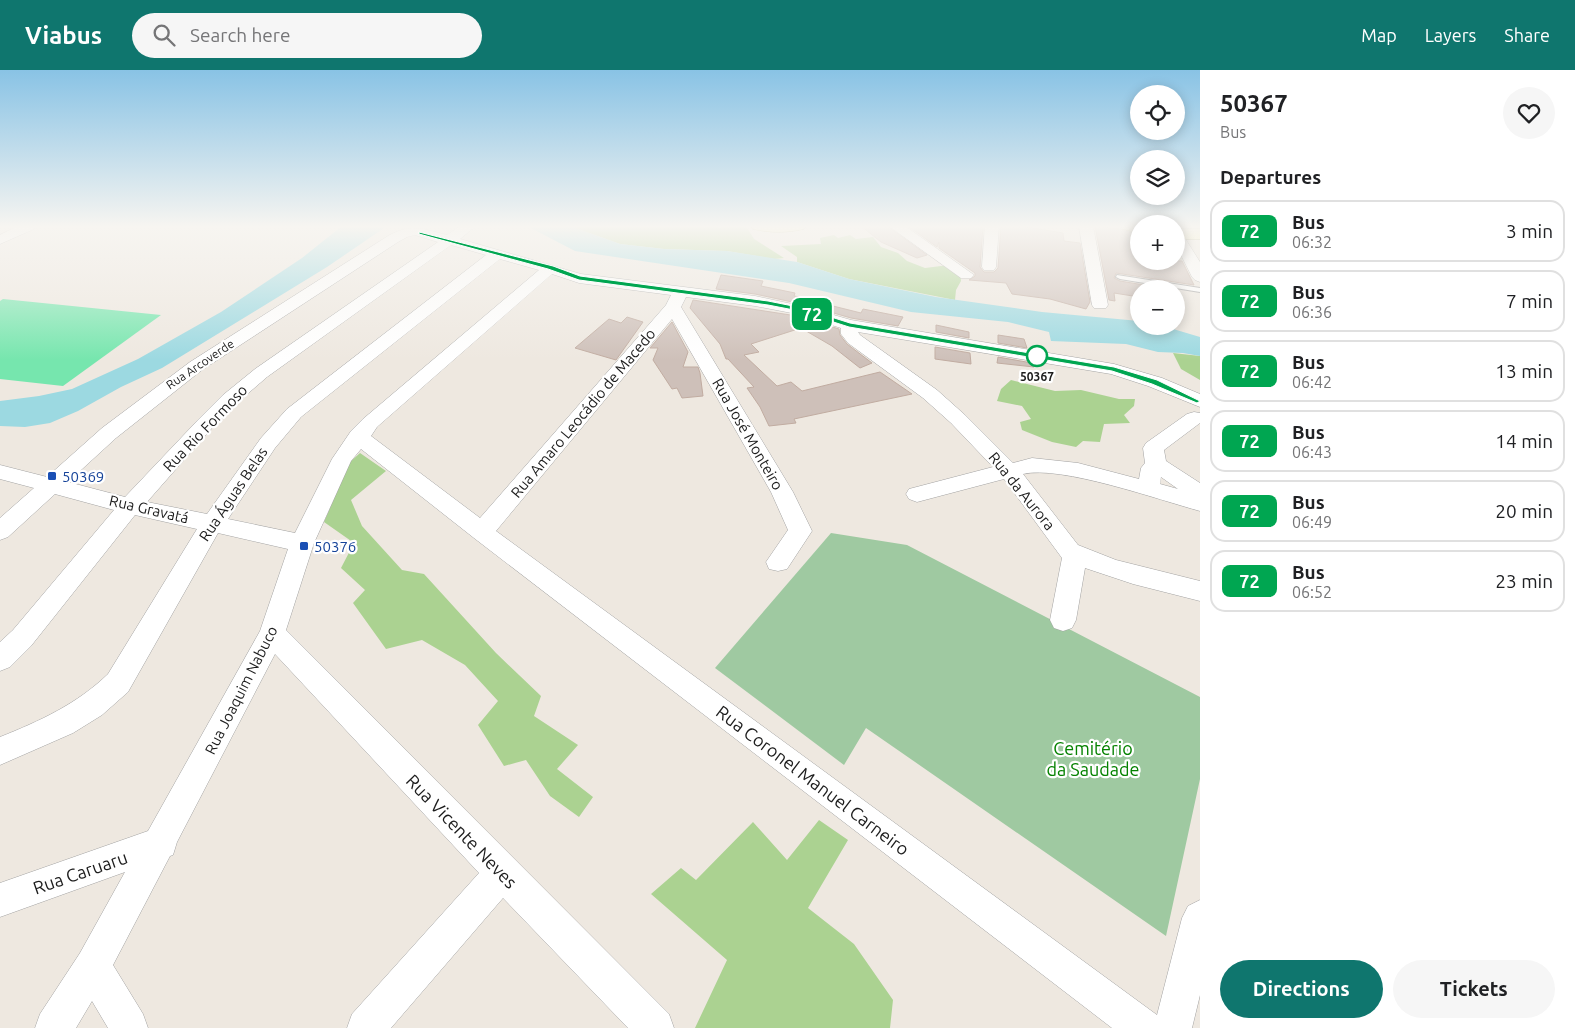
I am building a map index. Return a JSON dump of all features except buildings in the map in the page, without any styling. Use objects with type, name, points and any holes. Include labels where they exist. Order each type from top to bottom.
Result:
[{"type":"street","name":"Rua Arcoverde","points":[[0,530],[130,415],[196,366],[345,271]]},
{"type":"street","name":"Rua Rio Formoso","points":[[0,660],[22,638],[130,506],[205,424],[249,382],[407,271]]},
{"type":"street","name":"Rua Águas Belas","points":[[0,751],[63,724],[105,697],[118,683],[212,524],[268,443],[294,413],[476,271]]},
{"type":"street","name":"Rua Joaquim Nabuco","points":[[54,1028],[93,966],[161,843],[272,633],[302,543],[342,459],[358,436],[382,412],[547,271]]},
{"type":"street","points":[[559,271],[677,299],[781,305],[849,325],[1114,369],[1148,379],[1197,410],[1153,448],[1156,467]]},
{"type":"street","points":[[960,271],[966,275]]},
{"type":"street","points":[[1094,271],[1100,305]]},
{"type":"street","name":"Rua Amaro Leocádio de Macedo","points":[[482,532],[677,299]]},
{"type":"street","name":"Rua José Monteiro","points":[[677,299],[782,492],[800,530],[778,562]]},
{"type":"street","name":"Rua da Aurora","points":[[849,325],[850,334],[854,339],[930,394],[958,419],[1009,471],[1070,551],[1106,566],[1200,591]]},
{"type":"street","name":"Rua Coronel Manuel Carneiro","points":[[358,436],[482,532],[1143,1028]]},
{"type":"street","points":[[917,494],[1032,465],[1078,470],[1200,503]]},
{"type":"street","points":[[1148,489],[1152,468],[1162,467],[1200,494]]},
{"type":"street","name":"Rua Gravatá","points":[[0,472],[53,484],[130,506],[302,543]]},
{"type":"street","points":[[1063,620],[1075,554]]},
{"type":"street","name":"Rua Vicente Neves","points":[[272,633],[502,873],[655,1028]]},
{"type":"street","name":"Rua Caruaru","points":[[0,900],[161,843]]},
{"type":"street","points":[[366,1028],[502,873]]},
{"type":"street","points":[[1173,1028],[1200,918]]},
{"type":"street","points":[[93,966],[129,1028]]},
{"type":"lane","points":[[1120,277],[1200,290]]},
{"type":"green space","points":[[824,271],[958,271],[960,272],[961,281],[956,290],[955,300],[849,279]]},
{"type":"green space","points":[[3,299],[161,315],[63,386],[0,379],[0,301]]},
{"type":"green space","points":[[1173,353],[1200,356],[1200,380],[1181,369]]},
{"type":"green space","points":[[1011,380],[1055,391],[1081,390],[1119,399],[1135,399],[1134,406],[1124,415],[1130,423],[1104,424],[1100,442],[1083,441],[1076,447],[1052,442],[1022,430],[1020,422],[1031,419],[1022,406],[997,401],[1001,389]]},
{"type":"green space","points":[[360,453],[386,471],[351,500],[362,526],[402,570],[424,574],[496,653],[541,696],[534,716],[578,745],[557,769],[593,797],[579,817],[550,796],[526,760],[504,766],[478,725],[498,701],[465,665],[422,640],[386,649],[353,603],[365,590],[341,568],[354,543],[324,522],[349,463]]},
{"type":"green space","name":"Cemitério da Saudade","points":[[831,533],[907,545],[1200,697],[1200,779],[1166,936],[866,728],[844,765],[715,668]]},
{"type":"green space","points":[[819,820],[848,840],[808,908],[854,944],[893,1000],[890,1028],[695,1028],[727,960],[651,894],[681,868],[696,880],[753,822],[787,860]]},
{"type":"water","points":[[283,271],[321,271],[162,368],[121,387],[78,411],[50,423],[25,427],[0,426],[0,401],[72,389],[138,359],[221,312]]},
{"type":"water","points":[[707,271],[824,271],[849,279],[936,297],[1042,312],[1130,320],[1130,335],[1185,335],[1185,333],[1200,337],[1200,356],[1158,352],[1126,344],[1051,341],[1049,332],[1008,322],[911,312],[789,283]]},
{"type":"bus line","name":"72","points":[[557,271],[579,278],[781,305],[849,325],[1114,369],[1155,382],[1200,401]]},
{"type":"place","name":"50367","points":[[1037,356]]},
{"type":"place","name":"50369","points":[[52,476]]},
{"type":"place","name":"50376","points":[[304,546]]}]
